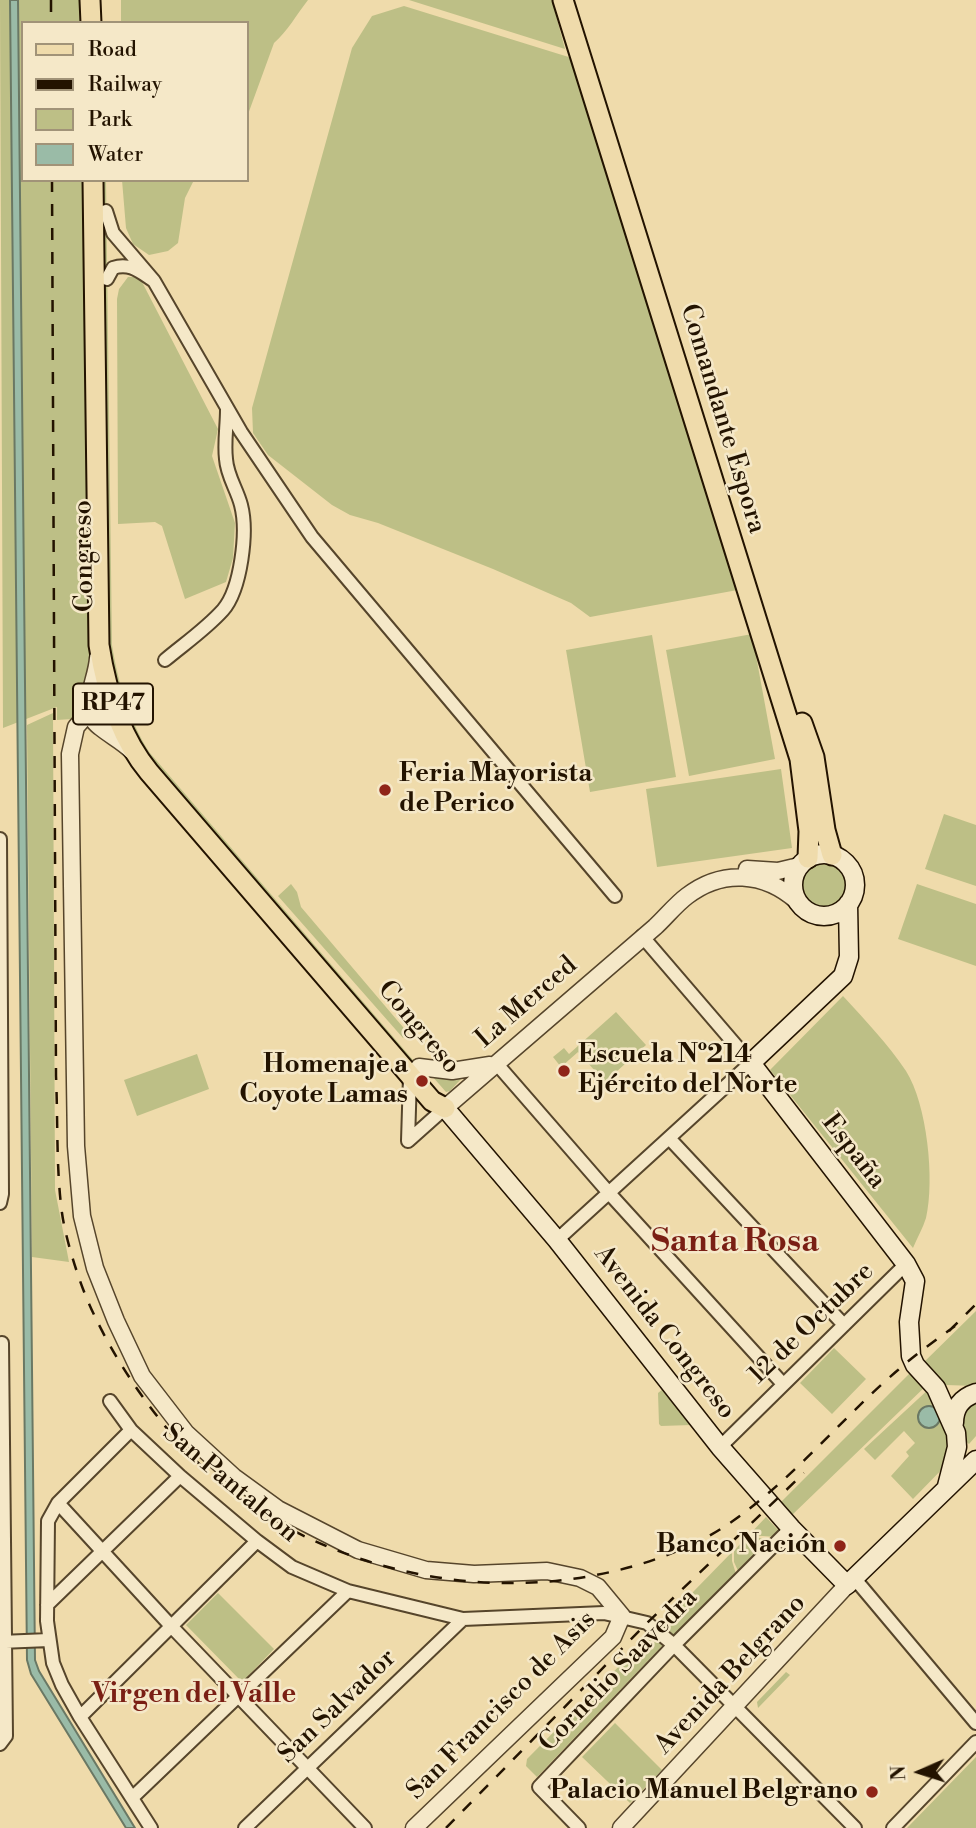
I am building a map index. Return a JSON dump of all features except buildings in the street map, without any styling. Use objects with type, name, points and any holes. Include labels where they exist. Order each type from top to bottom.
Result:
[{"type":"main road","points":[[90,0],[91,21]]},
{"type":"main road","points":[[103,0],[104,21]]},
{"type":"main road","name":"Comandante Espora","points":[[563,0],[800,759],[809,831],[804,862]]},
{"type":"main road","name":"Comandante Espora","points":[[575,0],[768,621],[814,757],[825,830],[832,855]]},
{"type":"main road","name":"Congreso","points":[[93,182],[99,645],[113,703],[136,755],[414,1072],[441,1093],[444,1108]]},
{"type":"main road","name":"Congreso","points":[[106,182],[112,645],[128,707],[149,753],[414,1072]]},
{"type":"main road","points":[[822,916],[841,911],[848,904],[854,881],[843,861],[832,855],[820,854],[804,862],[794,877],[793,889],[803,909],[822,916],[849,944]]},
{"type":"main road","points":[[751,1063],[842,976],[849,957],[848,904]]},
{"type":"main road","name":"España","points":[[751,1063],[906,1264],[915,1281],[909,1322],[911,1356],[936,1388],[955,1428]]},
{"type":"main road","name":"Avenida Congreso","points":[[444,1108],[557,1240],[720,1447],[791,1528],[851,1582]]},
{"type":"main road","points":[[936,1388],[976,1393]]},
{"type":"main road","points":[[946,1489],[957,1447],[957,1406],[962,1400],[976,1393]]},
{"type":"main road","points":[[955,1428],[967,1445],[976,1448]]},
{"type":"main road","points":[[851,1582],[976,1460]]},
{"type":"street","points":[[106,211],[113,233],[154,281],[228,408],[312,537],[615,896]]},
{"type":"street","points":[[107,279],[113,268],[130,265],[154,281]]},
{"type":"street","points":[[165,660],[224,609],[239,575],[243,528],[241,505],[229,478],[225,457],[228,408]]},
{"type":"street","points":[[99,645],[89,712],[100,727],[115,736],[136,755]]},
{"type":"street","points":[[89,712],[76,727],[70,754],[76,1146],[82,1216],[95,1268],[142,1376],[186,1433],[234,1477],[278,1509],[358,1550],[426,1570],[474,1574],[547,1571],[580,1578],[598,1587],[622,1616]]},
{"type":"street","points":[[0,839],[0,1203]]},
{"type":"street","points":[[642,936],[651,921],[684,888],[703,876],[730,870],[778,871],[804,862]]},
{"type":"street","points":[[642,936],[685,897],[712,882],[727,878],[758,879],[776,884],[797,901]]},
{"type":"street","name":"La Merced","points":[[444,1108],[642,936]]},
{"type":"street","name":"España","points":[[642,936],[751,1063]]},
{"type":"street","points":[[444,1108],[408,1140],[414,1072],[472,1070],[496,1063],[609,1193],[783,1384]]},
{"type":"street","points":[[557,1240],[751,1063]]},
{"type":"street","points":[[669,1138],[844,1325]]},
{"type":"street","name":"12 de Octubre","points":[[720,1447],[906,1264]]},
{"type":"street","points":[[0,1744],[6,1736],[8,1642],[2,1343]]},
{"type":"street","name":"San Pantaleon","points":[[110,1401],[131,1430],[180,1476],[292,1567],[348,1591],[463,1619],[604,1612],[647,1623],[674,1645]]},
{"type":"street","points":[[131,1430],[58,1503],[48,1521],[44,1641],[62,1685],[80,1717],[151,1828]]},
{"type":"street","points":[[47,1605],[180,1476]]},
{"type":"street","points":[[58,1503],[365,1828]]},
{"type":"street","name":"Cornelio Saavedra","points":[[579,1828],[539,1787],[674,1645],[791,1528]]},
{"type":"street","points":[[80,1717],[257,1541]]},
{"type":"street","points":[[851,1582],[976,1723]]},
{"type":"street","name":"Avenida Belgrano","points":[[621,1828],[851,1582]]},
{"type":"street","points":[[132,1798],[348,1591]]},
{"type":"street","name":"San Francisco de Asis","points":[[414,1828],[613,1637],[622,1616]]},
{"type":"street","name":"San Salvador","points":[[245,1828],[463,1619]]},
{"type":"street","points":[[8,1642],[44,1641]]},
{"type":"street","points":[[674,1645],[855,1828]]},
{"type":"street","points":[[893,1828],[976,1742]]},
{"type":"green space","points":[[0,0],[87,0],[88,21],[21,21],[21,182],[90,182],[98,648],[88,718],[57,720],[57,707],[3,728]]},
{"type":"green space","points":[[121,0],[308,0],[274,43],[248,114],[248,21],[121,21]]},
{"type":"green space","points":[[409,0],[552,0],[565,49]]},
{"type":"green space","points":[[404,6],[575,59],[743,589],[590,617],[571,603],[493,569],[378,523],[350,515],[332,505],[268,455],[253,433],[252,408],[352,48],[372,16]]},
{"type":"green space","points":[[93,182],[106,182],[112,645],[125,701],[150,753],[419,1067],[410,1076],[140,761],[104,674]]},
{"type":"green space","points":[[122,182],[193,182],[185,198],[178,243],[168,251],[149,255],[133,244],[126,228]]},
{"type":"green space","points":[[128,277],[136,277],[142,282],[218,429],[212,456],[235,523],[233,558],[226,582],[185,599],[162,526],[155,522],[118,524],[117,299],[119,289]]},
{"type":"green space","points":[[752,634],[775,759],[689,776],[666,650]]},
{"type":"green space","points":[[652,635],[676,777],[590,792],[566,650]]},
{"type":"green space","points":[[53,713],[55,1190],[69,1262],[32,1257],[27,725]]},
{"type":"green space","points":[[781,769],[792,848],[657,867],[646,789]]},
{"type":"green space","points":[[944,814],[976,825],[976,886],[925,869]]},
{"type":"green space","points":[[823,860],[833,862],[841,868],[847,876],[847,896],[841,904],[833,910],[823,912],[813,910],[805,904],[799,896],[797,886],[799,876],[805,868],[813,862]]},
{"type":"green space","points":[[291,884],[297,892],[301,907],[408,1033],[403,1038],[278,896]]},
{"type":"green space","points":[[917,884],[976,904],[976,966],[898,939]]},
{"type":"green space","points":[[843,996],[899,1061],[913,1085],[919,1103],[927,1143],[930,1184],[926,1218],[913,1248],[770,1070]]},
{"type":"green space","points":[[616,1012],[646,1045],[605,1082],[578,1052],[561,1067],[553,1057],[564,1048],[569,1054]]},
{"type":"green space","points":[[197,1054],[209,1089],[137,1116],[124,1080]]},
{"type":"green space","points":[[432,1076],[460,1077],[461,1079],[446,1092]]},
{"type":"green space","points":[[976,1311],[976,1386],[946,1385],[921,1365]]},
{"type":"green space","points":[[834,1348],[866,1379],[832,1414],[800,1383]]},
{"type":"green space","points":[[915,1368],[929,1383],[792,1515],[780,1503]]},
{"type":"green space","points":[[931,1387],[950,1423],[950,1461],[913,1499],[891,1476],[909,1456],[906,1452],[915,1443],[904,1431],[875,1460],[864,1449]]},
{"type":"green space","points":[[663,1389],[691,1425],[659,1424],[658,1393]]},
{"type":"green space","points":[[976,1395],[976,1436],[969,1444],[962,1438],[957,1413]]},
{"type":"green space","points":[[766,1517],[778,1530],[776,1537],[749,1535]]},
{"type":"green space","points":[[747,1536],[772,1540],[739,1573],[734,1562],[734,1551]]},
{"type":"green space","points":[[732,1552],[736,1574],[672,1637],[656,1630]]},
{"type":"green space","points":[[218,1593],[274,1649],[242,1682],[186,1625]]},
{"type":"green space","points":[[646,1639],[656,1640],[663,1645],[537,1777],[526,1766],[527,1759]]},
{"type":"green space","points":[[786,1672],[790,1675],[758,1708],[757,1702]]},
{"type":"green space","points":[[615,1723],[662,1770],[630,1803],[582,1757]]},
{"type":"green space","points":[[976,1757],[976,1828],[907,1828]]},
{"type":"water","points":[[10,0],[18,0],[35,1660],[39,1671],[135,1828],[126,1828],[31,1674],[27,1660]]},
{"type":"water","points":[[929,1406],[937,1409],[940,1417],[937,1425],[929,1428],[921,1425],[918,1417],[921,1409]]},
{"type":"railway","points":[[51,0],[51,21]]},
{"type":"railway","points":[[52,182],[56,1076],[60,1196],[63,1222],[74,1262],[95,1317],[128,1376],[171,1433],[218,1481],[242,1500],[292,1530],[346,1554],[402,1571],[460,1580],[518,1583],[577,1578],[634,1566],[689,1546],[718,1531],[773,1489],[898,1370],[955,1326]]},
{"type":"railway","points":[[949,1331],[976,1304]]},
{"type":"railway","points":[[446,1828],[647,1623],[804,1473]]},
{"type":"place","name":"Feria Mayorista de Perico","points":[[385,790]]},
{"type":"place","name":"Escuela Nº214 Ejército del Norte","points":[[564,1071]]},
{"type":"place","name":"Homenaje a Coyote Lamas","points":[[422,1081]]},
{"type":"place","name":"Banco Nación","points":[[840,1546]]},
{"type":"place","name":"Palacio Manuel Belgrano","points":[[872,1792]]},
{"type":"district","name":"Santa Rosa","points":[[735,1243]]},
{"type":"district","name":"Virgen del Valle","points":[[194,1695]]}]
